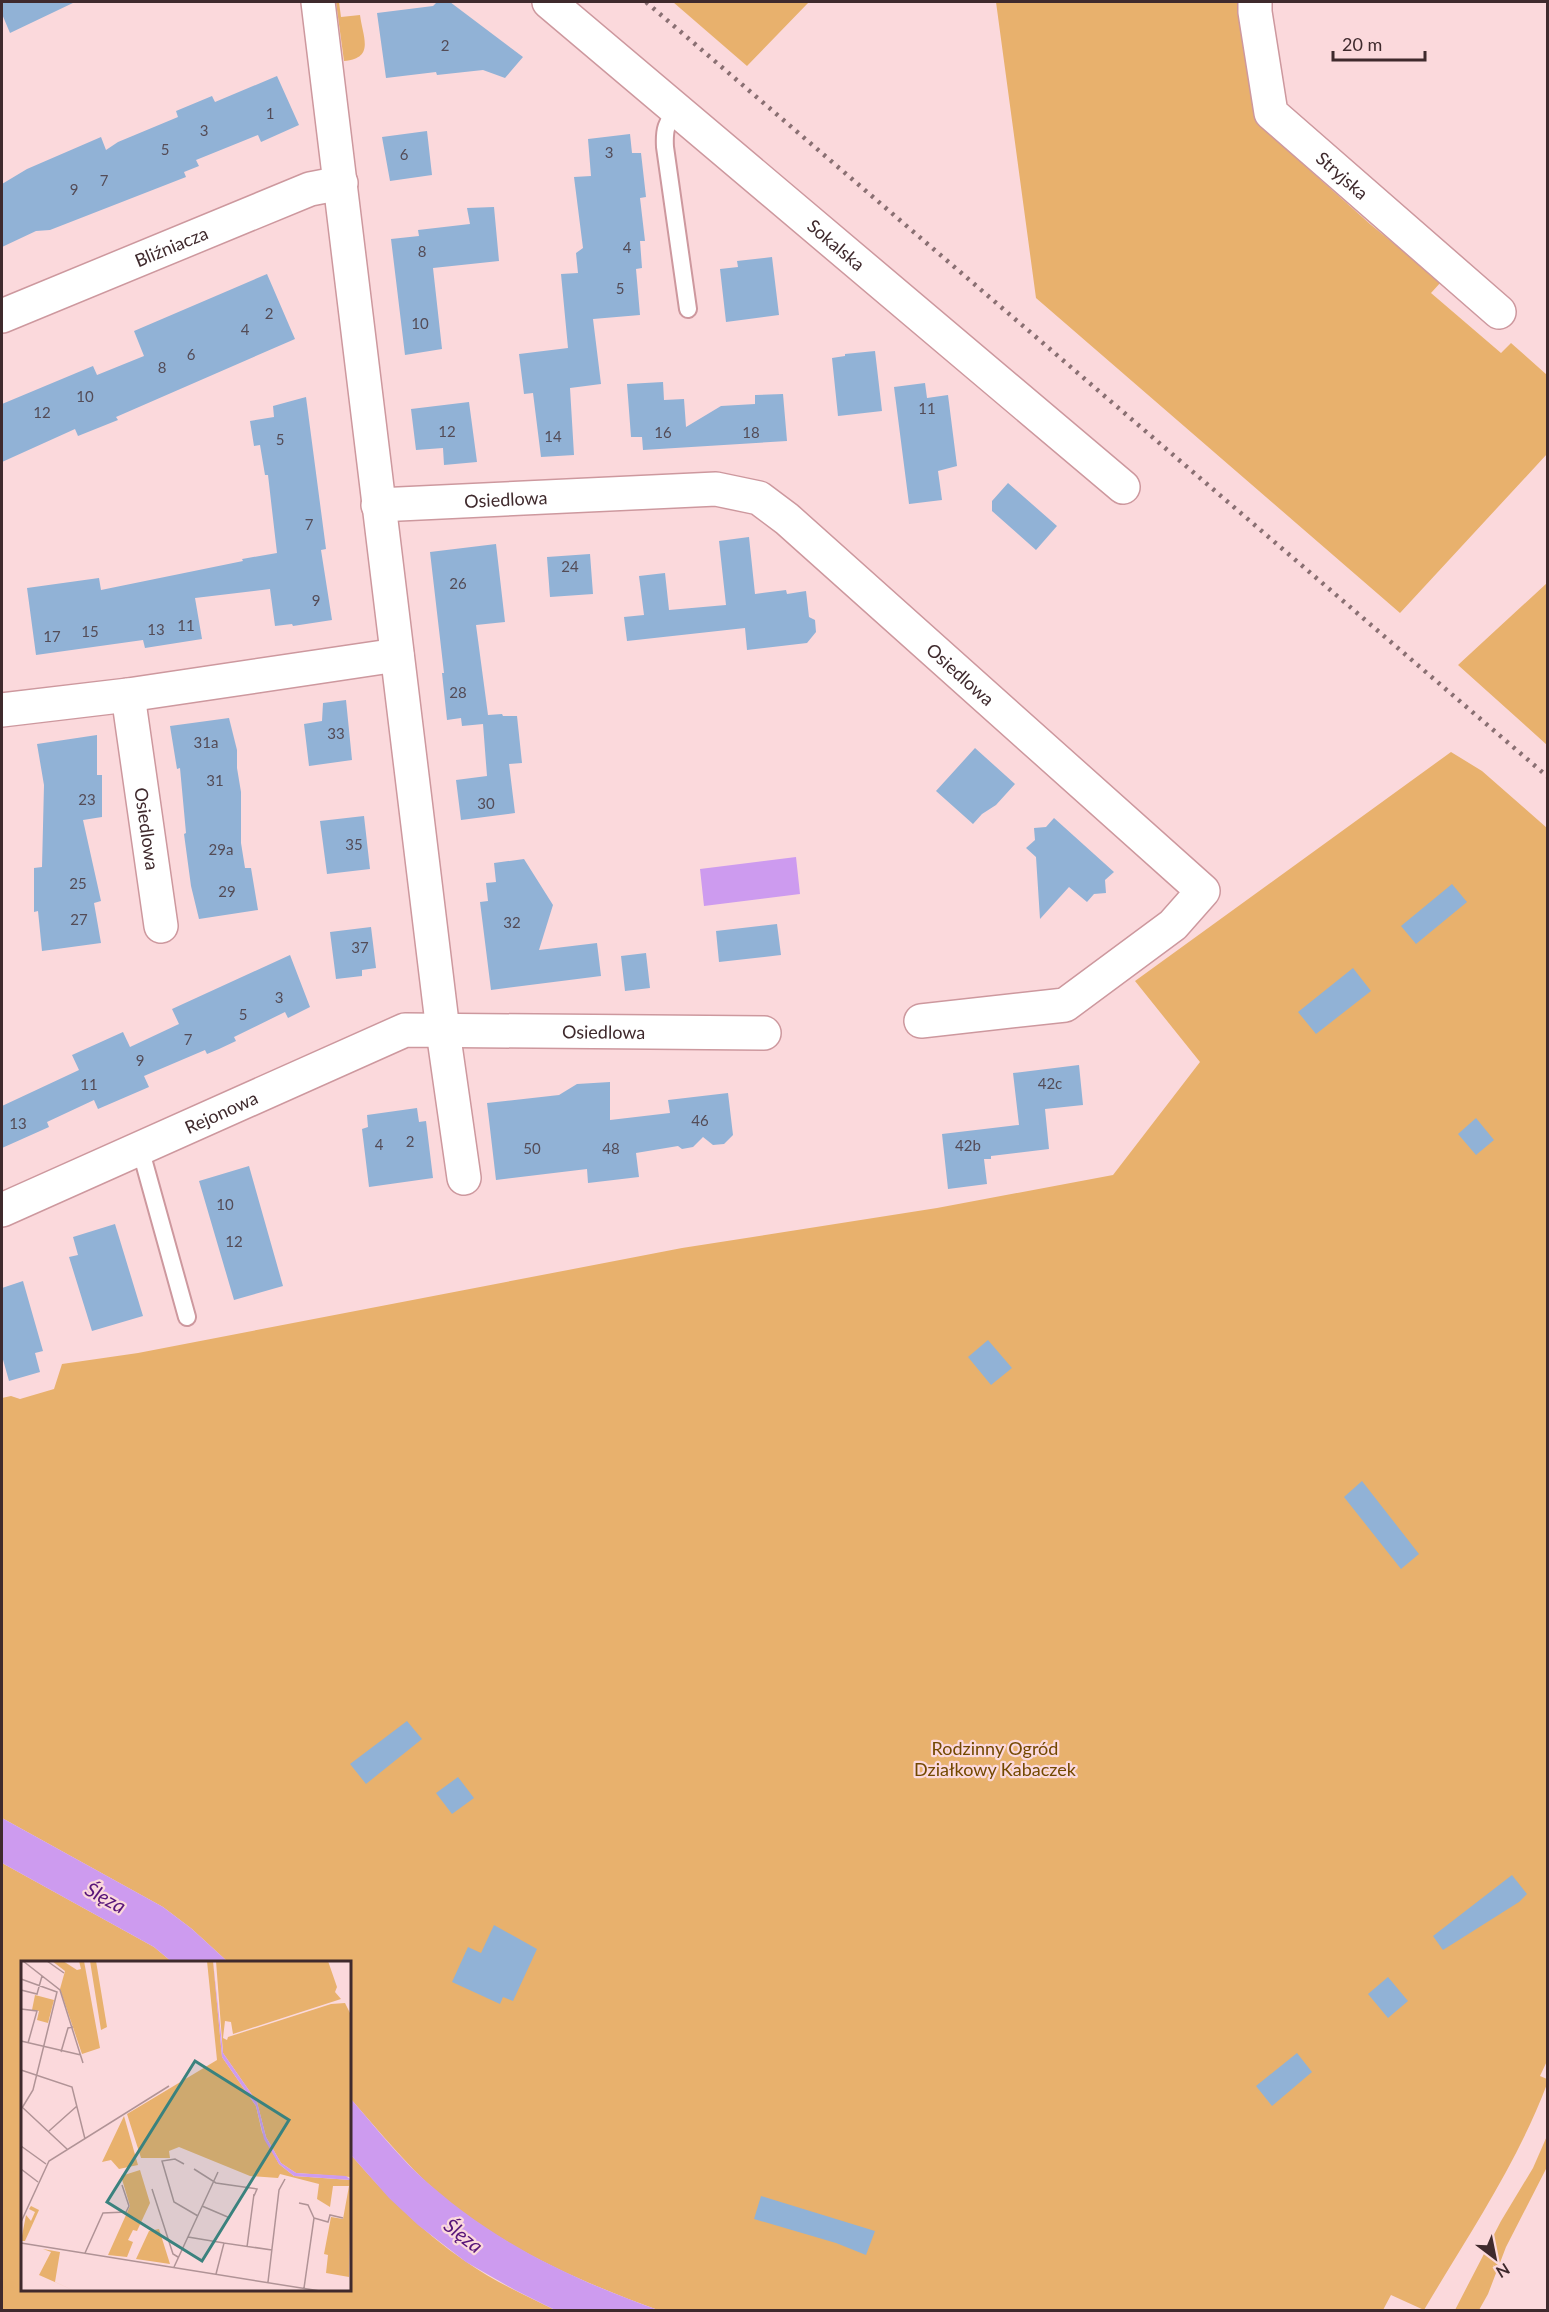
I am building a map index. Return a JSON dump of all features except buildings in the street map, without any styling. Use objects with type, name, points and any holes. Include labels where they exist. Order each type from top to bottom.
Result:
[{"type":"street","points":[[318,2],[443,1031],[464,1178]]},
{"type":"street","name":"Sokalska","points":[[549,2],[1123,487]]},
{"type":"street","name":"Stryjska","points":[[1255,2],[1271,112],[1499,312]]},
{"type":"street","name":"Bliźniacza","points":[[2,316],[310,189],[341,183]]},
{"type":"street","name":"Osiedlowa","points":[[378,505],[716,489],[759,498],[787,519],[1203,891],[1173,925],[1065,1005],[921,1022]]},
{"type":"street","points":[[2,711],[128,695],[397,655]]},
{"type":"street","name":"Osiedlowa","points":[[128,695],[161,926]]},
{"type":"street","name":"Rejonowa","points":[[2,1210],[405,1030],[443,1031]]},
{"type":"street","name":"Osiedlowa","points":[[443,1031],[764,1033]]},
{"type":"lane","points":[[678,110],[668,121],[664,130],[688,309]]},
{"type":"lane","points":[[140,1148],[187,1317]]},
{"type":"green space","points":[[336,2],[339,2],[341,17],[360,15],[365,46],[360,56],[354,59],[344,61]]},
{"type":"green space","points":[[673,2],[809,2],[747,66]]},
{"type":"green space","points":[[996,2],[1240,2],[1257,123],[1370,224],[1441,282],[1431,293],[1501,353],[1511,343],[1547,375],[1547,454],[1400,613],[1036,298]]},
{"type":"green space","points":[[1547,583],[1547,745],[1458,665]]},
{"type":"green space","name":"Rodzinny Ogród Działkowy Kabaczek","points":[[1451,752],[1482,771],[1547,828],[1548,2059],[1540,2076],[1547,2079],[1547,2084],[1535,2114],[1506,2171],[1424,2310],[1391,2295],[1383,2310],[658,2310],[625,2298],[528,2254],[468,2216],[414,2170],[351,2099],[351,1961],[227,1961],[192,1929],[163,1907],[2,1818],[2,1398],[11,1396],[20,1399],[54,1389],[62,1364],[138,1353],[682,1248],[937,1208],[1113,1175],[1200,1062],[1135,981]]},
{"type":"green space","points":[[2,1863],[154,1947],[171,1961],[21,1961],[21,2291],[351,2291],[351,2155],[404,2211],[433,2237],[487,2275],[555,2310],[2,2310]]},
{"type":"green space","points":[[1547,2136],[1547,2167],[1506,2247],[1488,2294],[1479,2310],[1455,2310],[1501,2221],[1533,2168]]},
{"type":"water","points":[[796,857],[800,894],[704,906],[700,869]]},
{"type":"water","name":"Ślęza","points":[[2,1818],[163,1907],[192,1929],[227,1961],[171,1961],[154,1947],[2,1863]]},
{"type":"water","name":"Ślęza","points":[[351,2099],[417,2173],[472,2218],[530,2254],[561,2270],[658,2310],[555,2310],[466,2262],[418,2225],[389,2198],[351,2155]]},
{"type":"railway","points":[[646,2],[1548,777]]}]
